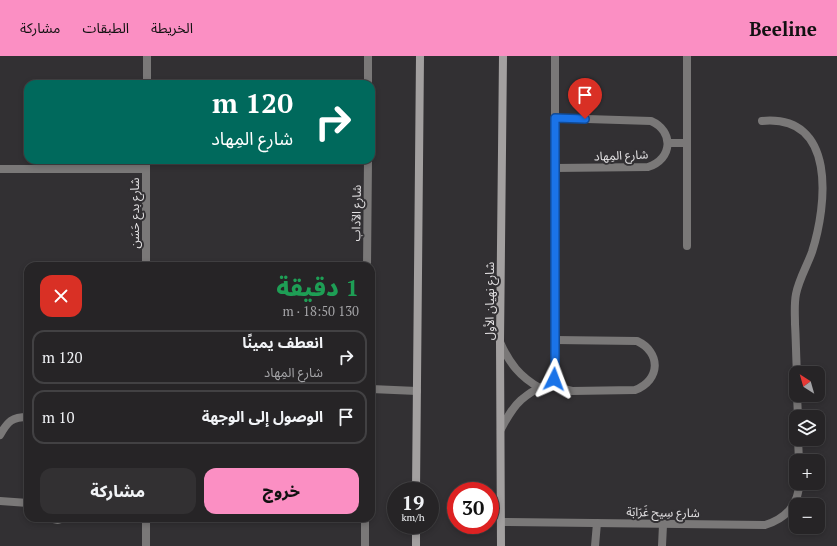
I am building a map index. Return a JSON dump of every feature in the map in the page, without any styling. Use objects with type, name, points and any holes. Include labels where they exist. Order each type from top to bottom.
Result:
[{"type":"main road","points":[[416,482],[420,56]]},
{"type":"main road","name":"شارع نهيان الأول","points":[[501,546],[500,342],[503,56]]},
{"type":"main road","points":[[416,534],[416,546]]},
{"type":"street","points":[[147,56],[147,80]]},
{"type":"street","points":[[368,56],[368,80]]},
{"type":"street","points":[[501,429],[521,400],[540,388],[552,383],[555,374],[555,56]]},
{"type":"street","points":[[687,56],[687,246]]},
{"type":"street","points":[[555,118],[650,121],[661,127],[668,143],[687,143]]},
{"type":"street","points":[[762,121],[780,121],[788,123],[803,132],[815,146],[821,164],[822,199],[817,229],[811,253],[800,278],[796,296],[796,366]]},
{"type":"street","name":"شارع المِهاد","points":[[555,168],[648,167],[658,163],[662,159],[668,143]]},
{"type":"street","name":"شارع بدع حَسَن","points":[[146,164],[146,262]]},
{"type":"street","name":"شارع الآداب","points":[[367,262],[368,164]]},
{"type":"street","points":[[0,169],[146,169]]},
{"type":"street","points":[[552,383],[560,388],[572,391],[635,390],[650,381],[655,364],[654,358],[648,348],[637,341],[555,340]]},
{"type":"street","points":[[500,342],[515,369],[529,382],[540,388]]},
{"type":"street","points":[[375,389],[417,391]]},
{"type":"street","points":[[0,435],[7,423],[16,417],[24,417]]},
{"type":"street","name":"شارع سِيح غَرَابَة","points":[[501,522],[756,526],[769,524],[781,519],[794,505],[798,497],[798,490]]},
{"type":"street","points":[[0,501],[24,503]]},
{"type":"street","points":[[146,522],[146,546]]},
{"type":"street","points":[[365,522],[365,546]]},
{"type":"street","points":[[595,546],[597,523]]},
{"type":"street","points":[[662,546],[663,524]]},
{"type":"route","points":[[554,379],[555,118],[585,119]]}]
